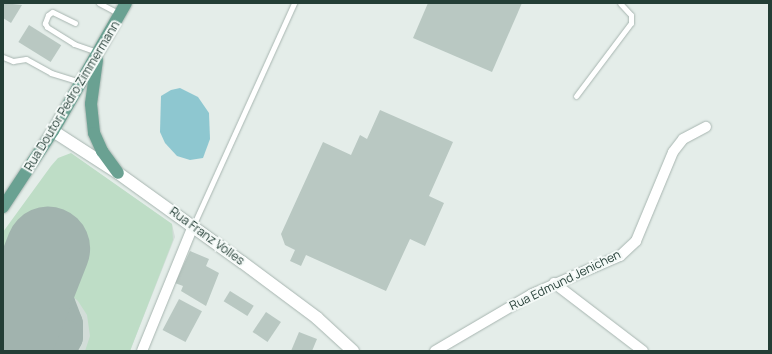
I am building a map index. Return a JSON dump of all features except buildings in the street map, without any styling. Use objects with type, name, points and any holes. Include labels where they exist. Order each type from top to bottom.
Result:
[{"type":"main road","name":"Rua Doutor Pedro Zimmermann","points":[[3,207],[54,131],[123,8]]},
{"type":"main road","points":[[98,53],[91,104],[94,133],[102,151],[118,173]]},
{"type":"street","name":"Rua Edmund Jenichen","points":[[435,351],[554,283],[620,256],[636,241],[673,152],[683,139],[706,127]]},
{"type":"street","name":"Rua Franz Volles","points":[[54,131],[118,173],[193,226],[317,318],[353,351]]},
{"type":"street","points":[[142,351],[193,226]]},
{"type":"street","points":[[554,283],[643,351]]},
{"type":"lane","points":[[99,3],[123,8]]},
{"type":"lane","points":[[193,226],[294,3]]},
{"type":"lane","points":[[576,96],[631,23],[631,15],[620,3]]},
{"type":"lane","points":[[75,23],[52,12],[48,15],[45,23],[47,28],[74,44],[98,53]]},
{"type":"lane","points":[[3,57],[13,61],[26,59],[51,73],[81,83]]},
{"type":"shaded area","points":[[80,160],[172,224],[175,237],[130,351],[3,351],[3,253]]},
{"type":"green space","points":[[71,153],[172,224],[173,240],[130,351],[85,351],[90,336],[87,315],[78,301],[64,289],[77,253],[26,233],[3,290],[3,232],[51,166],[58,158]]},
{"type":"water","points":[[180,88],[198,97],[209,113],[210,139],[203,158],[190,160],[177,156],[165,143],[160,132],[161,96],[171,90]]},
{"type":"taxiway","points":[[37,277],[58,303],[66,324],[66,337],[59,351]]},
{"type":"runway","points":[[8,351],[48,249]]}]
